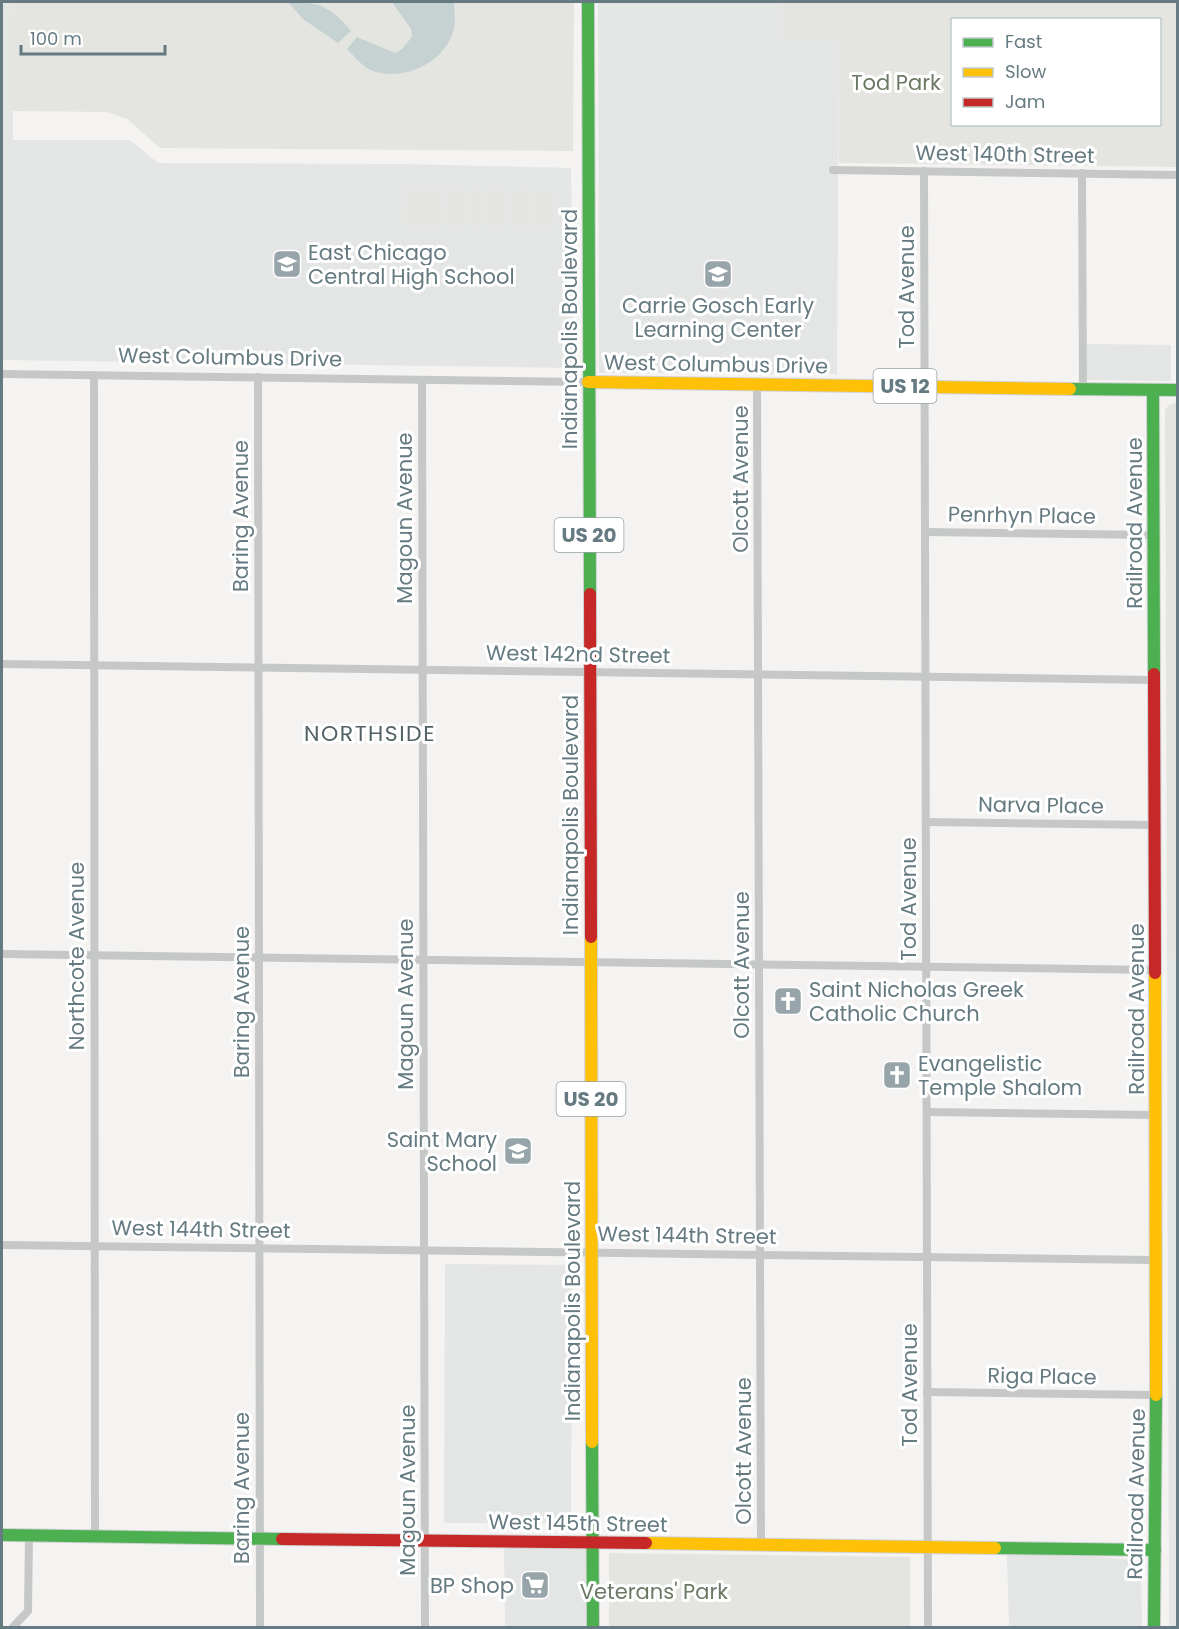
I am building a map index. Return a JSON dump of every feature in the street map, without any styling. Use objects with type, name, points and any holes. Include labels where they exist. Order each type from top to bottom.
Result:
[{"type":"street","name":"Indianapolis Boulevard","points":[[588,2],[593,1628]]},
{"type":"street","name":"West 140th Street","points":[[832,170],[1178,175]]},
{"type":"street","name":"Tod Avenue","points":[[924,171],[928,1628]]},
{"type":"street","points":[[1082,173],[1083,389]]},
{"type":"street","name":"West Columbus Drive","points":[[2,374],[1178,390]]},
{"type":"street","name":"Northcote Avenue","points":[[94,375],[95,1536]]},
{"type":"street","name":"Baring Avenue","points":[[258,377],[260,1628]]},
{"type":"street","name":"Magoun Avenue","points":[[422,380],[425,1628]]},
{"type":"street","name":"Olcott Avenue","points":[[757,384],[761,1545]]},
{"type":"street","name":"Railroad Avenue","points":[[1153,390],[1156,1115],[1155,1628]]},
{"type":"street","name":"Penrhyn Place","points":[[925,532],[1154,535]]},
{"type":"street","name":"West 142nd Street","points":[[2,664],[1154,680]]},
{"type":"street","name":"Narva Place","points":[[926,822],[1155,825]]},
{"type":"street","points":[[2,954],[1155,970]]},
{"type":"street","points":[[927,1112],[1156,1115]]},
{"type":"street","name":"West 144th Street","points":[[2,1245],[1156,1260]]},
{"type":"street","name":"Riga Place","points":[[927,1392],[1156,1395]]},
{"type":"street","name":"West 145th Street","points":[[2,1535],[1155,1550]]},
{"type":"street","points":[[12,1628],[28,1611],[29,1535]]},
{"type":"shaded area","name":"East Chicago Central High School","points":[[2,2],[12,2],[13,140],[130,140],[158,163],[400,164],[571,168],[574,368],[2,360]]},
{"type":"shaded area","points":[[288,2],[316,4],[324,7],[337,16],[351,31],[338,43],[303,19]]},
{"type":"shaded area","points":[[392,2],[454,2],[455,22],[449,41],[434,59],[412,71],[388,74],[368,68],[347,49],[357,37],[395,53],[402,49],[412,37],[411,29]]},
{"type":"shaded area","name":"Carrie Gosch Early Learning Center","points":[[598,2],[783,2],[783,40],[839,40],[837,374],[599,373]]},
{"type":"shaded area","points":[[1087,344],[1171,345],[1171,381],[1087,380]]},
{"type":"shaded area","points":[[1167,957],[1178,958],[1177,1628],[1169,1627]]},
{"type":"shaded area","points":[[445,1264],[572,1265],[571,1523],[444,1523]]},
{"type":"shaded area","points":[[504,1543],[591,1545],[591,1627],[505,1627]]},
{"type":"shaded area","points":[[1007,1555],[1079,1555],[1133,1560],[1141,1570],[1142,1627],[1009,1627]]},
{"type":"green space","points":[[12,2],[574,2],[573,151],[160,148],[127,119],[107,112],[11,111]]},
{"type":"green space","name":"Tod Park","points":[[783,2],[1176,2],[1177,167],[839,163],[839,40],[783,40]]},
{"type":"green space","points":[[405,190],[421,190],[421,225],[404,225]]},
{"type":"green space","points":[[426,190],[442,190],[442,225],[426,225]]},
{"type":"green space","points":[[447,190],[463,191],[463,225],[446,225]]},
{"type":"green space","points":[[468,191],[484,191],[484,225],[468,225]]},
{"type":"green space","points":[[489,191],[505,191],[505,226],[489,226]]},
{"type":"green space","points":[[516,191],[532,192],[532,226],[515,226]]},
{"type":"green space","points":[[537,192],[553,192],[552,227],[536,227]]},
{"type":"green space","points":[[1178,402],[1177,958],[1167,957],[1165,410],[1169,405]]},
{"type":"green space","name":"Veterans' Park","points":[[609,1553],[910,1557],[910,1627],[609,1627]]},
{"type":"traffic: fast","points":[[588,2],[590,594]]},
{"type":"traffic: fast","points":[[1070,389],[1178,390]]},
{"type":"traffic: fast","points":[[1153,390],[1154,674]]},
{"type":"traffic: fast","points":[[1154,1628],[1156,1395]]},
{"type":"traffic: fast","points":[[592,1442],[593,1628]]},
{"type":"traffic: fast","points":[[2,1535],[282,1539]]},
{"type":"traffic: fast","points":[[995,1548],[1155,1550]]},
{"type":"traffic: slow","points":[[588,382],[1070,389]]},
{"type":"traffic: slow","points":[[591,937],[592,1442]]},
{"type":"traffic: slow","points":[[1155,973],[1156,1395]]},
{"type":"traffic: slow","points":[[646,1543],[995,1548]]},
{"type":"traffic: jam","points":[[590,594],[591,937]]},
{"type":"traffic: jam","points":[[1154,674],[1155,973]]},
{"type":"traffic: jam","points":[[282,1539],[646,1543]]},
{"type":"place","name":"East Chicago Central High School","points":[[287,264]]},
{"type":"place","name":"Carrie Gosch Early Learning Center","points":[[718,274]]},
{"type":"place","name":"Saint Nicholas Greek Catholic Church","points":[[788,1001]]},
{"type":"place","name":"Evangelistic Temple Shalom","points":[[897,1075]]},
{"type":"place","name":"Saint Mary School","points":[[518,1151]]},
{"type":"place","name":"BP Shop","points":[[535,1585]]},
{"type":"district","name":"NORTHSIDE","points":[[370,733]]}]
